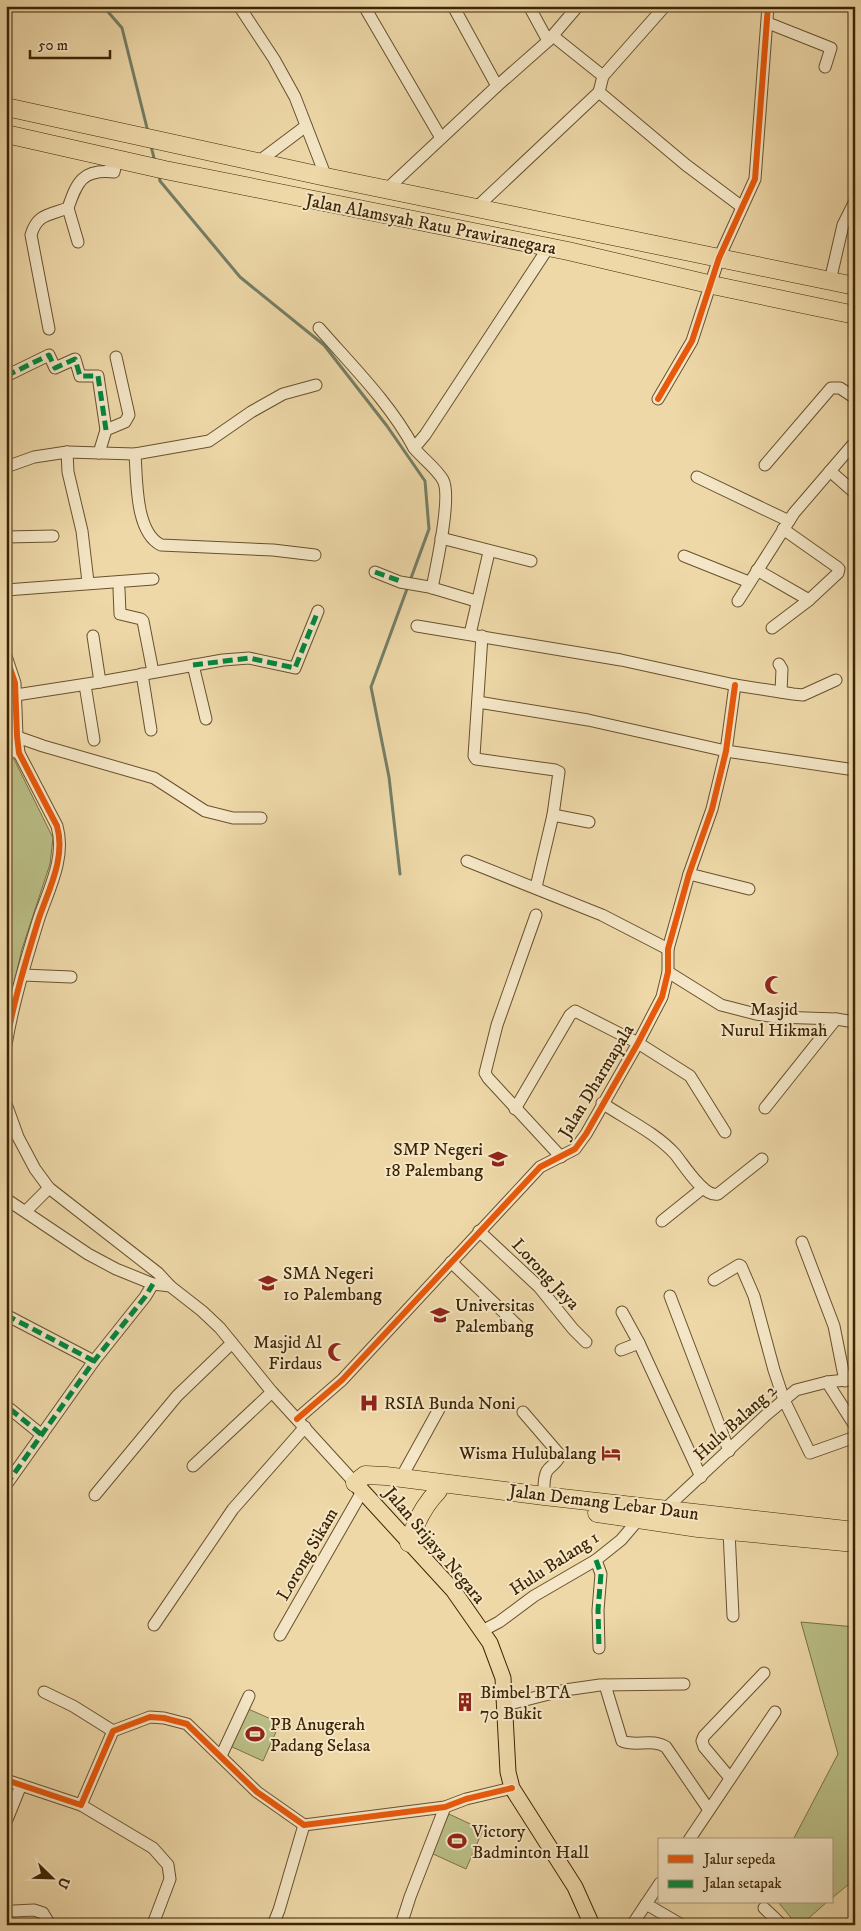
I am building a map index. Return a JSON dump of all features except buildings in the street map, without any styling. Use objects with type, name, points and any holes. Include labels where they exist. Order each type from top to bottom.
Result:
[{"type":"highway","name":"Jalan Alamsyah Ratu Prawiranegara","points":[[6,107],[326,177],[855,286]]},
{"type":"highway","name":"Jalan Alamsyah Ratu Prawiranegara","points":[[6,134],[165,170],[548,248],[855,315]]},
{"type":"highway","name":"Jalan Demang Lebar Daun","points":[[359,1486],[366,1475],[401,1478],[544,1496],[729,1531],[855,1543]]},
{"type":"highway","name":"Jalan Demang Lebar Daun","points":[[359,1486],[383,1484],[653,1516],[855,1530]]},
{"type":"highway","points":[[408,1543],[418,1518],[438,1491]]},
{"type":"main road","name":"Jalan Srijaya Negara","points":[[359,1486],[408,1543],[453,1590],[490,1642],[503,1678],[506,1754],[512,1788],[575,1887],[592,1925]]},
{"type":"street","points":[[239,6],[274,59],[294,97],[326,177]]},
{"type":"street","points":[[364,6],[441,138]]},
{"type":"street","points":[[453,6],[497,86]]},
{"type":"street","points":[[529,6],[551,38],[603,76]]},
{"type":"street","points":[[386,189],[551,38],[578,6]]},
{"type":"street","points":[[477,207],[600,92],[603,76],[665,6]]},
{"type":"street","points":[[658,399],[692,341],[719,258],[755,179],[768,6]]},
{"type":"street","points":[[768,24],[831,48],[825,67]]},
{"type":"street","points":[[600,92],[686,165],[742,207]]},
{"type":"street","points":[[258,162],[306,126]]},
{"type":"street","points":[[78,242],[68,208],[78,182],[96,172],[114,172],[125,161]]},
{"type":"street","points":[[830,281],[843,224],[855,201]]},
{"type":"street","points":[[49,330],[31,235],[38,219],[68,208]]},
{"type":"street","points":[[414,448],[425,435],[548,248]]},
{"type":"street","points":[[319,328],[388,409],[406,433],[414,448],[442,480],[446,492],[441,538],[431,588]]},
{"type":"street","points":[[6,376],[49,355],[55,368],[75,359],[80,376],[98,376],[106,430],[99,453]]},
{"type":"street","points":[[106,430],[125,422],[129,415],[116,357]]},
{"type":"street","points":[[6,467],[34,457],[67,452],[135,454],[209,441],[251,412],[283,394],[316,385]]},
{"type":"street","points":[[765,466],[831,388],[840,388],[855,398]]},
{"type":"street","points":[[738,601],[786,525],[855,442]]},
{"type":"street","points":[[67,452],[68,472],[82,531],[88,582]]},
{"type":"street","points":[[135,454],[139,506],[148,534],[153,541],[161,545],[273,550],[315,555]]},
{"type":"street","points":[[830,470],[855,493]]},
{"type":"street","points":[[697,477],[786,525],[839,570],[809,600],[772,628]]},
{"type":"street","points":[[6,537],[53,536]]},
{"type":"street","points":[[441,538],[489,552],[531,561]]},
{"type":"street","points":[[470,634],[476,600],[489,552]]},
{"type":"street","points":[[684,556],[749,582]]},
{"type":"street","points":[[757,570],[809,600]]},
{"type":"street","points":[[376,572],[403,582],[476,600]]},
{"type":"street","points":[[6,590],[88,582],[153,579]]},
{"type":"street","points":[[118,589],[120,614],[143,621],[151,730]]},
{"type":"street","points":[[16,695],[85,685],[193,664],[249,658],[295,668],[318,611]]},
{"type":"street","points":[[417,626],[621,660],[735,685],[803,695],[836,680]]},
{"type":"street","points":[[93,636],[100,682]]},
{"type":"street","points":[[482,636],[475,758],[558,770],[553,815],[536,887]]},
{"type":"street","points":[[6,656],[15,683],[16,695],[11,735],[57,826],[61,838],[55,871],[23,975],[6,1045]]},
{"type":"street","points":[[193,664],[206,719]]},
{"type":"street","points":[[779,664],[782,669],[780,692]]},
{"type":"street","points":[[85,685],[94,740]]},
{"type":"street","name":"Jalan Dharmapala","points":[[154,1625],[233,1510],[301,1423],[540,1167],[575,1149],[638,1043],[662,997],[668,972],[668,949],[689,874],[712,809],[726,752],[735,685]]},
{"type":"street","points":[[478,702],[588,720],[726,752],[855,770]]},
{"type":"street","points":[[11,735],[154,778],[205,811],[233,818],[261,818]]},
{"type":"street","points":[[6,748],[19,753]]},
{"type":"street","points":[[553,815],[589,822]]},
{"type":"street","points":[[467,861],[602,915],[668,949]]},
{"type":"street","points":[[689,874],[749,889]]},
{"type":"street","points":[[536,916],[497,1025],[485,1073],[515,1109],[560,1157]]},
{"type":"street","points":[[668,972],[721,1005],[777,1017],[836,1019],[855,1022]]},
{"type":"street","points":[[23,975],[71,976]]},
{"type":"street","points":[[515,1109],[572,1012],[576,1011],[638,1043],[690,1076],[725,1132]]},
{"type":"street","points":[[765,1108],[836,1019]]},
{"type":"street","name":"Jalan Srijaya Negara","points":[[6,1104],[18,1137],[34,1169],[49,1188],[158,1273],[170,1286],[220,1328],[272,1392],[359,1486]]},
{"type":"street","points":[[602,1104],[650,1134],[673,1152],[702,1188],[711,1194],[718,1194],[762,1159]]},
{"type":"street","points":[[26,1211],[49,1188]]},
{"type":"street","points":[[662,1221],[702,1188]]},
{"type":"street","points":[[6,1199],[26,1211],[62,1238],[116,1269],[153,1284],[170,1286]]},
{"type":"street","name":"Lorong Jaya","points":[[479,1231],[539,1287],[573,1330],[586,1342]]},
{"type":"street","points":[[802,1242],[834,1326],[850,1380]]},
{"type":"street","points":[[451,1262],[518,1326]]},
{"type":"street","points":[[714,1280],[739,1265],[741,1266],[754,1296],[784,1400],[810,1453],[855,1437]]},
{"type":"street","points":[[8,1481],[94,1361],[145,1297],[153,1284]]},
{"type":"street","points":[[670,1296],[728,1451]]},
{"type":"street","points":[[622,1312],[639,1343],[701,1477]]},
{"type":"street","points":[[6,1316],[94,1361]]},
{"type":"street","points":[[95,1495],[177,1396],[232,1343]]},
{"type":"street","points":[[621,1350],[639,1343]]},
{"type":"street","name":"Hulu Balang 2","points":[[653,1516],[701,1477],[766,1415],[796,1390],[827,1382],[850,1380]]},
{"type":"street","points":[[827,1382],[855,1426]]},
{"type":"street","points":[[194,1466],[272,1392]]},
{"type":"street","points":[[10,1409],[42,1435]]},
{"type":"street","points":[[401,1478],[439,1409]]},
{"type":"street","points":[[524,1412],[560,1455],[558,1461],[548,1470],[546,1475],[544,1496]]},
{"type":"street","name":"Lorong Sikam","points":[[280,1636],[359,1486]]},
{"type":"street","name":"Hulu Balang 1","points":[[482,1631],[499,1622],[534,1596],[596,1560],[653,1516]]},
{"type":"street","points":[[729,1531],[733,1616]]},
{"type":"street","points":[[596,1560],[601,1574],[598,1610],[599,1648]]},
{"type":"street","points":[[730,1778],[704,1747],[702,1741],[704,1736],[764,1673]]},
{"type":"street","points":[[505,1705],[565,1690],[605,1685],[684,1684]]},
{"type":"street","points":[[605,1685],[622,1741],[628,1744],[654,1742],[666,1747],[709,1810]]},
{"type":"street","points":[[44,1692],[84,1712],[113,1731]]},
{"type":"street","points":[[221,1756],[249,1696]]},
{"type":"street","points":[[690,1838],[775,1712]]},
{"type":"street","points":[[81,1805],[113,1731],[150,1718],[164,1718],[186,1724],[257,1792],[304,1825],[446,1807],[466,1799],[512,1788]]},
{"type":"street","points":[[6,1780],[81,1805],[153,1848],[168,1865],[170,1879],[153,1924]]},
{"type":"street","points":[[6,1822],[21,1785]]},
{"type":"street","points":[[401,1925],[410,1897],[446,1807]]},
{"type":"street","points":[[273,1925],[280,1910],[304,1825]]},
{"type":"street","points":[[632,1925],[658,1886]]},
{"type":"street","points":[[646,1904],[682,1925]]},
{"type":"street","points":[[764,1908],[782,1925]]},
{"type":"street","points":[[14,1911],[34,1910],[43,1912],[50,1925]]},
{"type":"green space","points":[[6,756],[14,759],[53,838],[50,864],[22,949],[6,1018]]},
{"type":"green space","points":[[801,1622],[855,1627],[855,1879],[834,1896],[834,1838],[794,1838],[838,1754]]},
{"type":"green space","name":"PB Anugerah Padang Selasa","points":[[246,1708],[280,1723],[263,1761],[230,1746]]},
{"type":"green space","name":"Victory Badminton Hall","points":[[449,1814],[483,1830],[466,1869],[431,1853]]},
{"type":"green space","points":[[780,1904],[825,1904],[801,1925],[797,1925]]},
{"type":"waterway","points":[[103,6],[122,28],[148,132]]},
{"type":"waterway","points":[[151,146],[155,162]]},
{"type":"waterway","points":[[159,175],[160,181],[240,277],[324,345],[387,426],[425,481],[429,529],[371,687],[389,777],[400,874]]},
{"type":"marked path","points":[[6,376],[49,355],[55,368],[75,359],[80,376],[98,376],[106,430]]},
{"type":"marked path","points":[[375,572],[403,582]]},
{"type":"marked path","points":[[193,665],[249,658],[295,668],[318,611]]},
{"type":"marked path","points":[[6,1485],[94,1361],[145,1297],[153,1284]]},
{"type":"marked path","points":[[6,1315],[94,1361]]},
{"type":"marked path","points":[[10,1409],[42,1435]]},
{"type":"marked path","points":[[596,1560],[601,1574],[598,1610],[599,1648]]},
{"type":"cycle path","points":[[658,399],[692,341],[719,258],[755,179],[768,6]]},
{"type":"cycle path","points":[[6,656],[15,683],[19,753],[57,826],[59,838],[58,861],[55,873],[20,982],[6,1045]]},
{"type":"cycle path","points":[[297,1419],[342,1380],[540,1167],[575,1149],[586,1134],[662,997],[668,972],[668,949],[689,874],[712,809],[726,751],[735,685]]},
{"type":"cycle path","points":[[6,1780],[81,1805],[113,1731],[150,1717],[164,1718],[187,1724],[257,1792],[304,1825],[445,1807],[466,1799],[512,1788]]},
{"type":"place","name":"Masjid Nurul Hikmah","points":[[774,985]]},
{"type":"place","name":"SMP Negeri 18 Palembang","points":[[498,1159]]},
{"type":"place","name":"SMA Negeri 10 Palembang","points":[[268,1283]]},
{"type":"place","name":"Universitas Palembang","points":[[440,1315]]},
{"type":"place","name":"Masjid Al Firdaus","points":[[337,1352]]},
{"type":"place","name":"RSIA Bunda Noni","points":[[369,1403]]},
{"type":"place","name":"Wisma Hulubalang","points":[[611,1453]]},
{"type":"place","name":"Bimbel BTA 70 Bukit","points":[[465,1702]]},
{"type":"place","name":"PB Anugerah Padang Selasa","points":[[255,1734]]},
{"type":"place","name":"Victory Badminton Hall","points":[[457,1841]]}]
